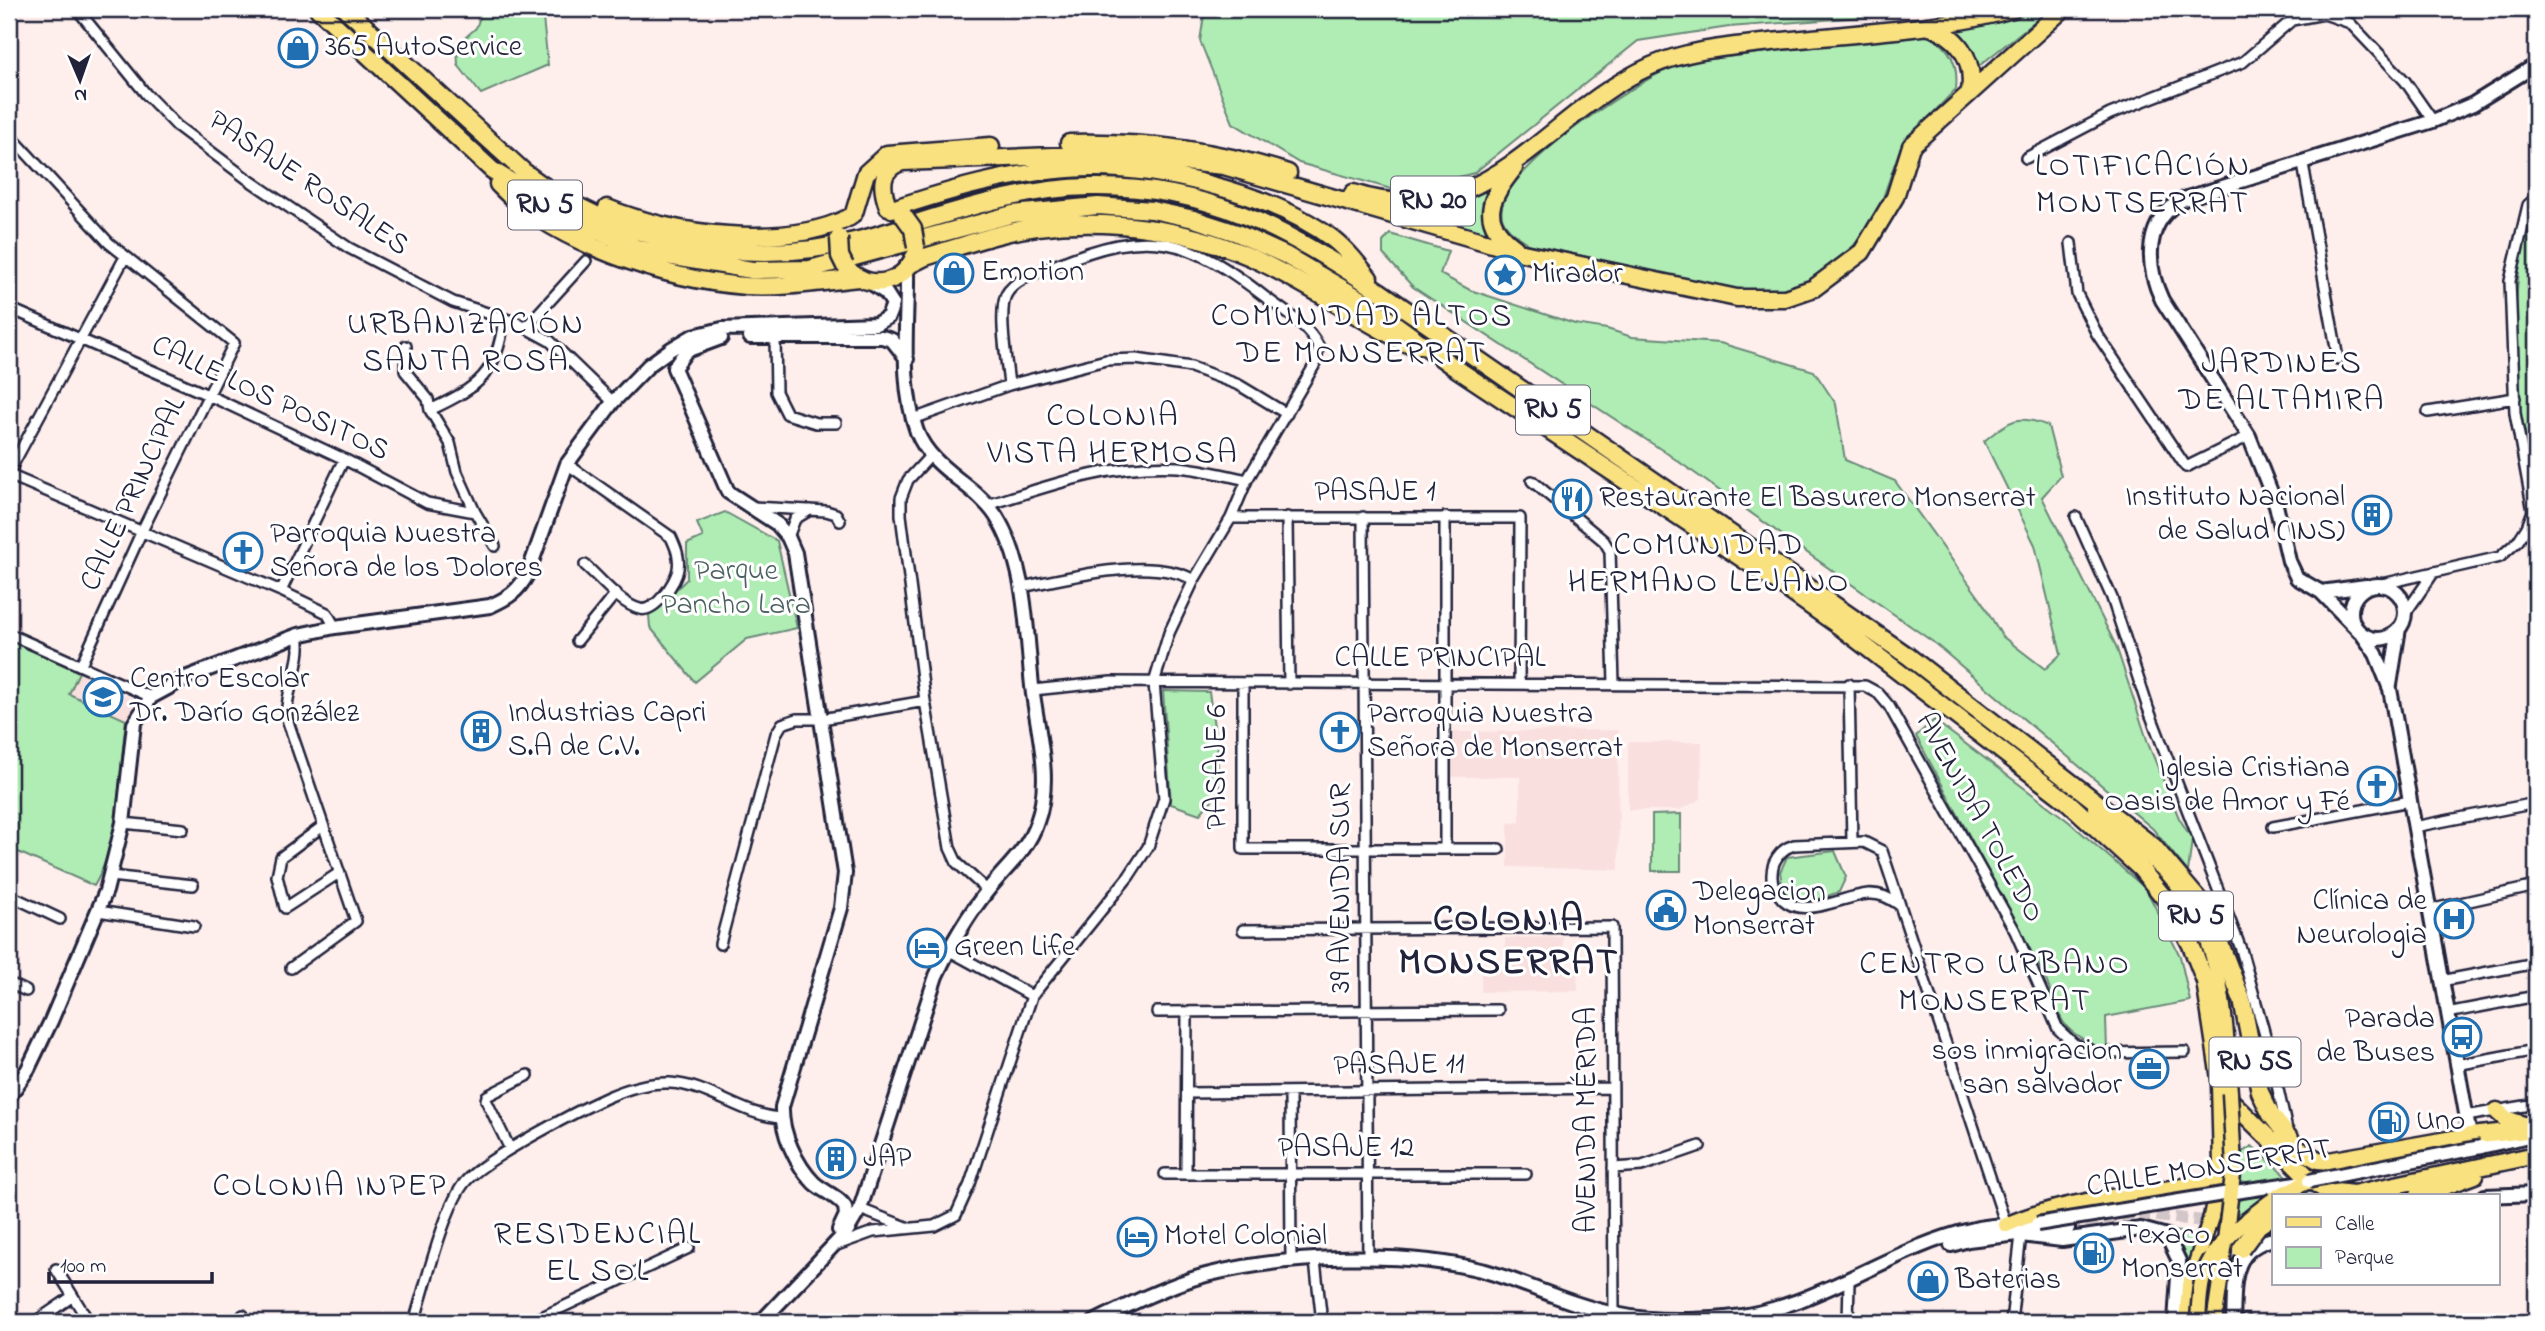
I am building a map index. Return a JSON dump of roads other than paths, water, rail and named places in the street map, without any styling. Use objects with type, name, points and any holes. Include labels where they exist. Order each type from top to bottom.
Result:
[{"type":"highway","name":"RN 5","points":[[318,9],[492,170],[546,206],[606,236],[667,256],[752,270],[782,272],[833,264],[1013,214],[1036,210],[1113,206],[1173,214],[1237,233],[1285,255],[1362,300],[1451,365],[1839,625],[2068,802],[2140,868],[2170,905],[2195,954],[2210,1006],[2225,1088]]},
{"type":"highway","name":"RN 5","points":[[346,9],[523,171],[571,203],[627,226],[696,245],[757,253],[813,250],[1008,197],[1071,188],[1124,188],[1172,193],[1222,205],[1312,247],[1380,290],[1908,656],[2074,784]]},
{"type":"highway","name":"RN 20","points":[[864,280],[845,266],[840,256],[839,238],[852,215],[866,173],[887,153],[901,150],[1114,142],[1157,146],[1231,155],[1363,197],[1403,204],[1454,196],[1522,158],[1614,86],[1673,58],[1699,50],[1926,26],[2013,9]]},
{"type":"highway","name":"RN 20","points":[[909,267],[916,247],[913,229],[894,210],[883,190],[885,173],[893,165],[902,162],[1068,154],[1151,156],[1224,166],[1523,253],[1737,298],[1795,296],[1836,274],[1869,245],[1900,184],[1911,146],[2063,9]]},
{"type":"highway","points":[[1926,26],[1942,31],[1962,49],[1969,65],[1970,91]]},
{"type":"highway","points":[[466,120],[587,200],[649,220],[693,230],[778,236],[818,231],[870,206],[894,210],[975,184],[1037,172],[1105,169],[1170,176],[1218,186],[1310,225],[1333,239],[1380,290]]},
{"type":"highway","points":[[460,143],[503,189],[542,219],[606,250],[654,268],[746,285],[893,280],[909,267],[936,253],[1038,227],[1113,226],[1179,234],[1217,244],[1263,263],[1387,334],[1451,365]]},
{"type":"highway","points":[[1522,158],[1499,187],[1491,211],[1497,233],[1523,253]]},
{"type":"highway","name":"RN 5S","points":[[2074,784],[2153,846],[2187,883],[2205,911],[2242,1000],[2260,1092],[2271,1115],[2306,1156],[2329,1161],[2536,1130]]},
{"type":"highway","points":[[2225,1088],[2226,1097],[2296,1166],[2327,1191],[2345,1194],[2377,1191],[2536,1155]]},
{"type":"highway","points":[[2497,1111],[2506,1119],[2536,1130]]},
{"type":"highway","points":[[2428,1194],[2516,1158]]},
{"type":"highway","points":[[2390,1194],[2428,1185],[2457,1172]]},
{"type":"highway","points":[[2240,1255],[2258,1226],[2272,1216]]},
{"type":"main road","name":"RN 5","points":[[2074,784],[2100,814],[2167,874],[2196,916],[2219,976],[2225,1088],[2234,1166],[2214,1322]]},
{"type":"main road","name":"RN 5","points":[[2186,1322],[2189,1285],[2211,1217],[2221,1165],[2225,1088]]},
{"type":"main road","points":[[2006,1225],[2031,1214],[2101,1198],[2205,1182],[2212,1180],[2221,1165]]},
{"type":"main road","points":[[2284,1194],[2309,1181]]},
{"type":"main road","points":[[2198,1322],[2203,1277],[2208,1264],[2232,1234],[2272,1201]]},
{"type":"street","name":"PASAJE ROSALES","points":[[77,9],[146,94],[177,126],[246,177],[349,248],[453,302],[526,327],[550,341],[613,402]]},
{"type":"street","points":[[2026,158],[2110,114],[2243,62],[2292,20],[2324,14],[2340,17],[2364,35],[2405,81],[2433,121]]},
{"type":"street","points":[[2399,628],[2381,638],[2360,631],[2321,592],[2297,578],[2289,561],[2276,505],[2249,436],[2162,300],[2152,278],[2151,246],[2155,228],[2175,204],[2197,194],[2303,164],[2433,121],[2473,104],[2536,65]]},
{"type":"street","points":[[9,134],[125,257],[9,474],[141,533],[281,590],[327,613],[335,627]]},
{"type":"street","points":[[2303,164],[2338,359]]},
{"type":"street","points":[[2321,592],[2375,585],[2500,557],[2518,541],[2527,527],[2533,511],[2515,398],[2510,281],[2528,205],[2536,198]]},
{"type":"street","points":[[829,1249],[873,1232],[946,1221],[956,1215],[1032,996],[1129,876],[1157,823],[1164,798],[1154,682],[1169,633],[1194,580],[1231,518],[1247,480],[1287,414],[1318,354],[1319,347],[1311,331],[1218,261],[1198,252],[1163,243],[1102,246],[1017,283],[1006,295],[1004,316],[1009,385]]},
{"type":"street","points":[[2071,243],[2077,294],[2092,324],[2186,467],[2249,436]]},
{"type":"street","name":"CALLE PRINCIPAL","points":[[81,665],[141,533],[234,346],[233,340],[125,257]]},
{"type":"street","points":[[526,327],[586,261]]},
{"type":"street","points":[[761,1322],[847,1231],[860,1209],[936,976],[948,950],[987,890],[1029,841],[1043,802],[1043,761],[1021,587],[1011,546],[988,505],[931,455],[921,441],[913,419],[908,359],[909,267]]},
{"type":"street","points":[[9,1097],[32,1060],[98,911],[123,822],[134,724],[151,697],[188,677],[298,635],[335,627],[490,606],[509,597],[520,589],[528,573],[567,464],[613,402],[649,365],[687,339],[722,330],[876,324],[888,317],[893,304],[886,293],[864,280]]},
{"type":"street","name":"CALLE LOS POSITOS","points":[[9,308],[208,395],[344,459],[427,503],[475,512]]},
{"type":"street","points":[[430,410],[457,397],[493,366],[501,345],[504,319]]},
{"type":"street","points":[[676,364],[686,351],[708,341],[775,337],[882,337],[892,340],[908,359]]},
{"type":"street","points":[[775,337],[776,392],[787,414],[816,423],[836,423]]},
{"type":"street","points":[[687,339],[679,351],[676,364],[728,492],[765,515],[789,537],[795,554],[844,853],[844,896],[782,1107],[788,1140],[805,1171],[814,1182],[842,1202],[846,1215],[829,1249]]},
{"type":"street","points":[[406,346],[405,371],[428,399],[430,410],[450,443],[457,472],[475,512],[495,546]]},
{"type":"street","points":[[913,419],[1009,385],[1106,360],[1161,362],[1218,375],[1287,414]]},
{"type":"street","points":[[649,365],[676,364]]},
{"type":"street","points":[[2428,412],[2515,398]]},
{"type":"street","points":[[931,455],[911,475],[901,506],[925,701],[953,855],[987,890]]},
{"type":"street","points":[[281,590],[344,459]]},
{"type":"street","points":[[567,464],[671,537],[678,551],[674,581],[652,607],[638,609],[585,565]]},
{"type":"street","points":[[988,505],[1082,475],[1117,468],[1180,467],[1247,480]]},
{"type":"street","points":[[1532,481],[1604,541],[1610,551],[1614,683]]},
{"type":"street","points":[[749,506],[832,512],[840,521]]},
{"type":"street","points":[[789,537],[795,519],[812,509]]},
{"type":"street","points":[[1287,517],[1289,684]]},
{"type":"street","name":"39 AVENIDA SUR","points":[[1363,517],[1368,1258]]},
{"type":"street","points":[[1445,517],[1446,849]]},
{"type":"street","points":[[2076,517],[2112,598],[2148,708],[2241,949],[2270,1053],[2290,1140]]},
{"type":"street","name":"PASAJE 1","points":[[1231,518],[1520,518],[1519,684]]},
{"type":"street","points":[[1021,587],[1100,573],[1164,569],[1180,572],[1194,580]]},
{"type":"street","points":[[2390,689],[2399,628],[2405,614],[2434,572]]},
{"type":"street","points":[[2405,614],[2398,594],[2375,585],[2359,592],[2352,604],[2351,617],[2376,654],[2390,689],[2456,1065],[2466,1116],[2475,1141]]},
{"type":"street","points":[[577,641],[616,593]]},
{"type":"street","points":[[9,634],[151,697]]},
{"type":"street","points":[[291,968],[356,922],[287,719],[286,705],[300,648],[298,635]]},
{"type":"street","name":"CALLE PRINCIPAL","points":[[1033,690],[1096,683],[1154,682],[1849,684]]},
{"type":"street","name":"PASAJE 6","points":[[1243,684],[1243,849],[1366,849]]},
{"type":"street","points":[[1849,684],[1852,842]]},
{"type":"street","name":"AVENIDA TOLEDO","points":[[1849,684],[1870,687],[1889,706],[2008,919],[2051,1017],[2062,1034],[2081,1048],[2104,1054],[2185,1052]]},
{"type":"street","points":[[720,944],[776,734],[789,721],[822,719],[925,701]]},
{"type":"street","points":[[2273,827],[2410,801]]},
{"type":"street","points":[[2414,827],[2536,803]]},
{"type":"street","points":[[123,822],[183,830]]},
{"type":"street","points":[[323,826],[281,857],[277,876],[285,908],[339,873]]},
{"type":"street","points":[[1899,904],[1882,895],[1869,894],[1821,906],[1804,907],[1790,903],[1777,893],[1773,883],[1773,869],[1785,848],[1852,842],[1871,843],[1881,851],[1899,904],[2006,1225]]},
{"type":"street","points":[[1366,849],[1499,849]]},
{"type":"street","points":[[110,876],[193,886]]},
{"type":"street","points":[[2429,910],[2536,886]]},
{"type":"street","points":[[9,895],[60,919]]},
{"type":"street","points":[[98,911],[194,926]]},
{"type":"street","name":"AVENIDA MÉRIDA","points":[[1367,929],[1612,927],[1614,1314]]},
{"type":"street","points":[[1243,930],[1367,929]]},
{"type":"street","points":[[948,950],[1032,996]]},
{"type":"street","points":[[2441,981],[2536,963]]},
{"type":"street","points":[[9,983],[26,991]]},
{"type":"street","points":[[2447,1013],[2536,996]]},
{"type":"street","points":[[1157,1012],[1498,1010]]},
{"type":"street","points":[[1186,1174],[1187,1012]]},
{"type":"street","points":[[2456,1065],[2536,1050]]},
{"type":"street","points":[[510,1150],[486,1100],[487,1096],[528,1075]]},
{"type":"street","points":[[414,1322],[445,1223],[465,1181],[510,1150],[609,1097],[657,1084],[694,1088],[761,1115],[782,1118]]},
{"type":"street","name":"PASAJE 11","points":[[1186,1093],[1613,1088]]},
{"type":"street","points":[[1290,1092],[1291,1262]]},
{"type":"street","points":[[2466,1116],[2536,1104]]},
{"type":"street","name":"CALLE MONSERRAT","points":[[1094,1322],[1162,1290],[1207,1275],[1291,1262],[1368,1258],[1449,1263],[1614,1314],[1691,1321],[1726,1318],[1773,1310],[1849,1282],[1893,1261],[1975,1229],[2037,1224],[2309,1181],[2475,1141]]},
{"type":"street","points":[[1613,1168],[1643,1166],[1700,1146]]},
{"type":"street","points":[[842,1202],[857,1198],[873,1168]]},
{"type":"street","name":"PASAJE 12","points":[[1165,1174],[1526,1174]]},
{"type":"street","points":[[2500,1196],[2536,1194]]},
{"type":"street","points":[[2500,1199],[2517,1195]]},
{"type":"street","points":[[860,1209],[911,1228]]},
{"type":"street","name":"CALLE MONSERRAT","points":[[1893,1261],[1968,1240],[2068,1228]]},
{"type":"street","points":[[2011,1322],[2021,1235],[2062,1240],[2131,1229],[2155,1231],[2168,1236],[2179,1261],[2175,1322]]},
{"type":"street","points":[[2242,1322],[2240,1255],[2272,1240]]},
{"type":"street","points":[[531,1322],[689,1248]]},
{"type":"street","points":[[1315,1261],[1322,1322]]},
{"type":"street","points":[[56,1269],[89,1322]]},
{"type":"street","points":[[1848,1322],[1849,1282]]},
{"type":"street","points":[[35,1322],[73,1296]]},
{"type":"tunnel","points":[[2068,1228],[2137,1214],[2215,1222],[2237,1233],[2272,1229]]},
{"type":"place","name":"365 AutoService","points":[[298,48]]},
{"type":"place","name":"Emotion","points":[[954,273]]},
{"type":"place","name":"Mirador","points":[[1505,275]]},
{"type":"place","name":"Restaurante El Basurero Monserrat","points":[[1572,499]]},
{"type":"place","name":"Instituto Nacional de Salud (INS)","points":[[2372,515]]},
{"type":"place","name":"Parroquia Nuestra Señora de los Dolores","points":[[243,552]]},
{"type":"place","name":"Centro Escolar Dr. Darío González","points":[[103,697]]},
{"type":"place","name":"Industrias Capri S.A de C.V.","points":[[481,731]]},
{"type":"place","name":"Parroquia Nuestra Señora de Monserrat","points":[[1340,732]]},
{"type":"place","name":"Iglesia Cristiana Oasis de Amor y Fé","points":[[2377,786]]},
{"type":"place","name":"Delegacion Monserrat","points":[[1666,910]]},
{"type":"place","name":"Clínica de Neurologia","points":[[2454,919]]},
{"type":"place","name":"Green Life","points":[[927,948]]},
{"type":"place","name":"Parada de Buses","points":[[2462,1037]]},
{"type":"place","name":"sos inmigracion san salvador","points":[[2149,1069]]},
{"type":"place","name":"Uno","points":[[2389,1122]]},
{"type":"place","name":"JAP","points":[[836,1159]]},
{"type":"place","name":"Motel Colonial","points":[[1137,1237]]},
{"type":"place","name":"Texaco Monserrat","points":[[2094,1253]]},
{"type":"place","name":"Baterias","points":[[1928,1281]]},
{"type":"district","name":"LOTIFICACIÓN MONTSERRAT","points":[[2143,186]]},
{"type":"district","name":"COMUNIDAD ALTOS DE MONSERRAT","points":[[1362,336]]},
{"type":"district","name":"URBANIZACIÓN SANTA ROSA","points":[[466,344]]},
{"type":"district","name":"JARDINES DE ALTAMIRA","points":[[2282,382]]},
{"type":"district","name":"COLONIA VISTA HERMOSA","points":[[1113,436]]},
{"type":"district","name":"COMUNIDAD HERMANO LEJANO","points":[[1709,564]]},
{"type":"district","name":"COLONIA MONSERRAT","points":[[1509,942]]},
{"type":"district","name":"CENTRO URBANO MONSERRAT","points":[[1995,984]]},
{"type":"district","name":"COLONIA INPEP","points":[[330,1187]]},
{"type":"district","name":"RESIDENCIAL EL SOL","points":[[598,1254]]},
{"type":"park label","name":"Parque Pancho Lara","points":[[736,589]]}]
